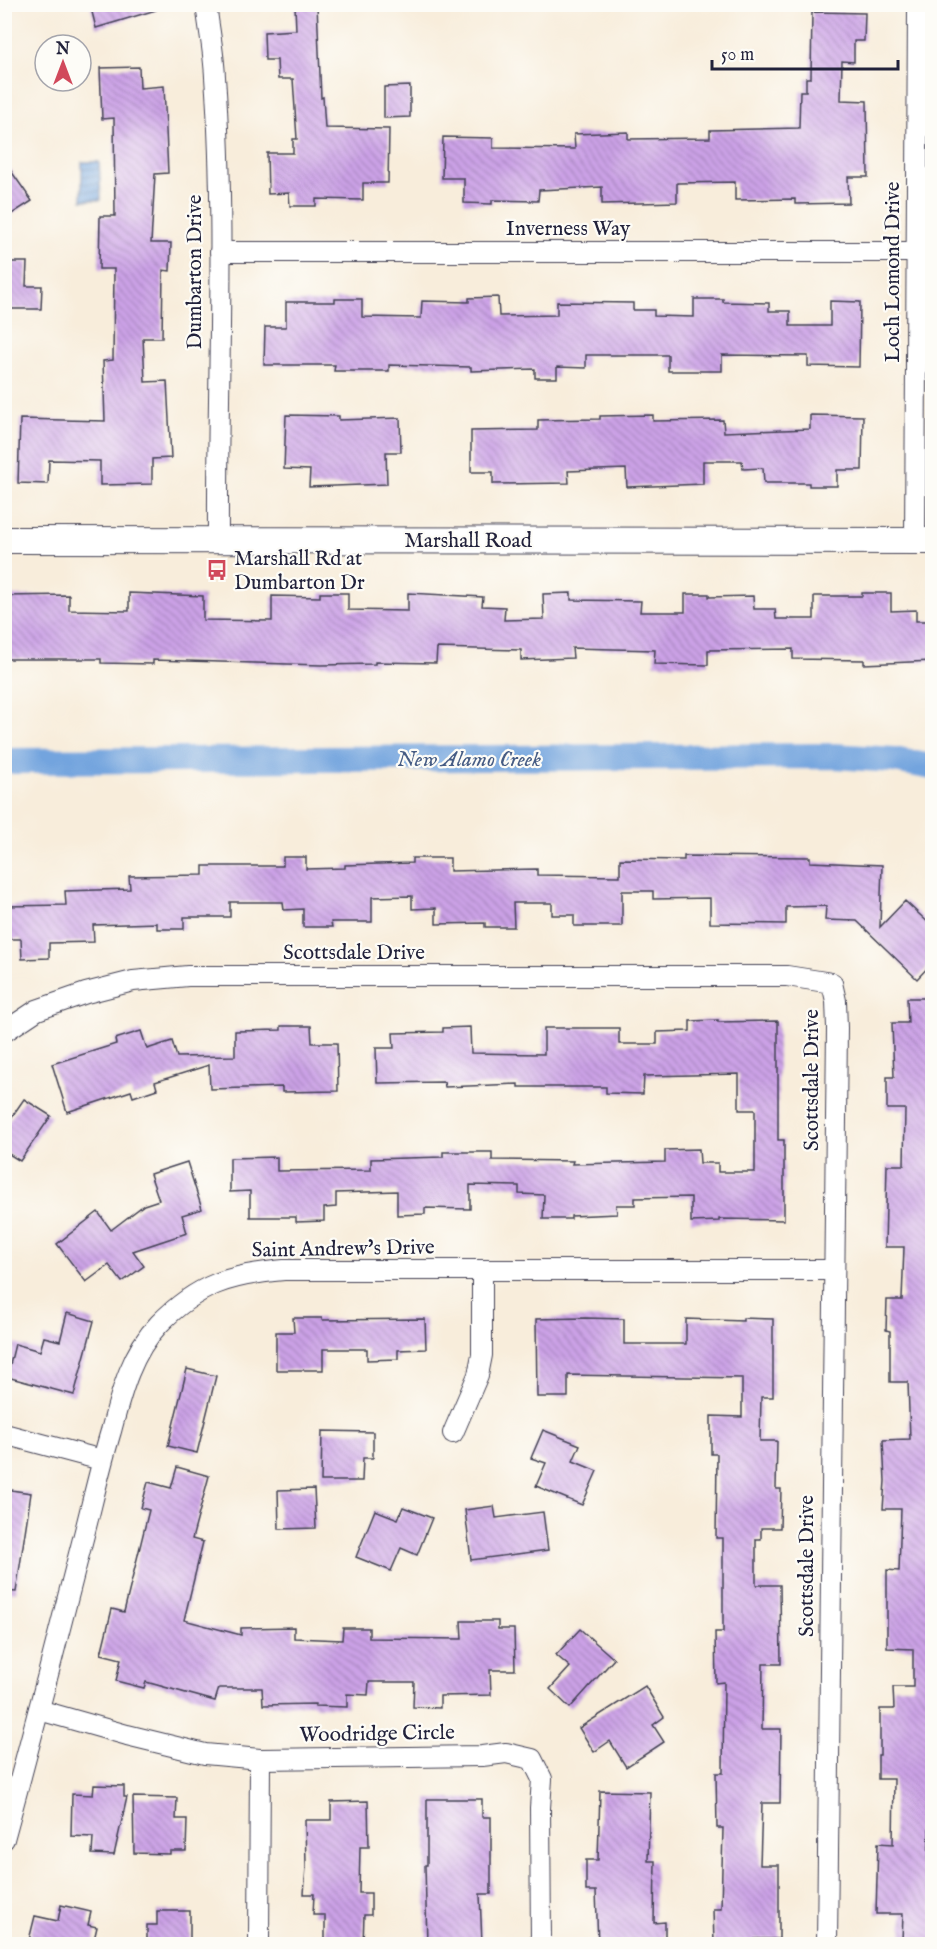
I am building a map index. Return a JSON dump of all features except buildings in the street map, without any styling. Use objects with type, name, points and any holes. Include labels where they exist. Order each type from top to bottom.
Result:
[{"type":"street","name":"Dumbarton Drive","points":[[206,4],[215,76],[220,252],[219,539]]},
{"type":"street","name":"Loch Lomond Drive","points":[[918,4],[916,252],[924,540]]},
{"type":"street","name":"Inverness Way","points":[[220,252],[916,252]]},
{"type":"street","name":"Marshall Road","points":[[4,540],[924,540]]},
{"type":"street","name":"Scottsdale Drive","points":[[4,1032],[37,1010],[86,993],[133,981],[188,976],[787,976],[832,983],[836,1002],[837,1028],[827,1944]]},
{"type":"street","name":"Saint Andrew's Drive","points":[[4,1839],[102,1460],[126,1379],[136,1357],[158,1325],[192,1296],[219,1282],[246,1273],[284,1270],[833,1270]]},
{"type":"street","points":[[453,1433],[478,1375],[482,1355],[482,1270]]},
{"type":"street","points":[[4,1434],[102,1460]]},
{"type":"street","name":"Woodridge Circle","points":[[39,1710],[205,1754],[260,1759],[482,1756],[506,1753],[532,1759],[542,1779],[540,1808],[541,1944]]},
{"type":"street","points":[[259,1944],[260,1759]]},
{"type":"water","points":[[82,162],[99,162],[101,200],[82,200]]},
{"type":"waterway","name":"New Alamo Creek","points":[[4,761],[834,756],[894,760],[932,767]]},
{"type":"place","name":"Marshall Rd at Dumbarton Dr","points":[[217,570]]}]
